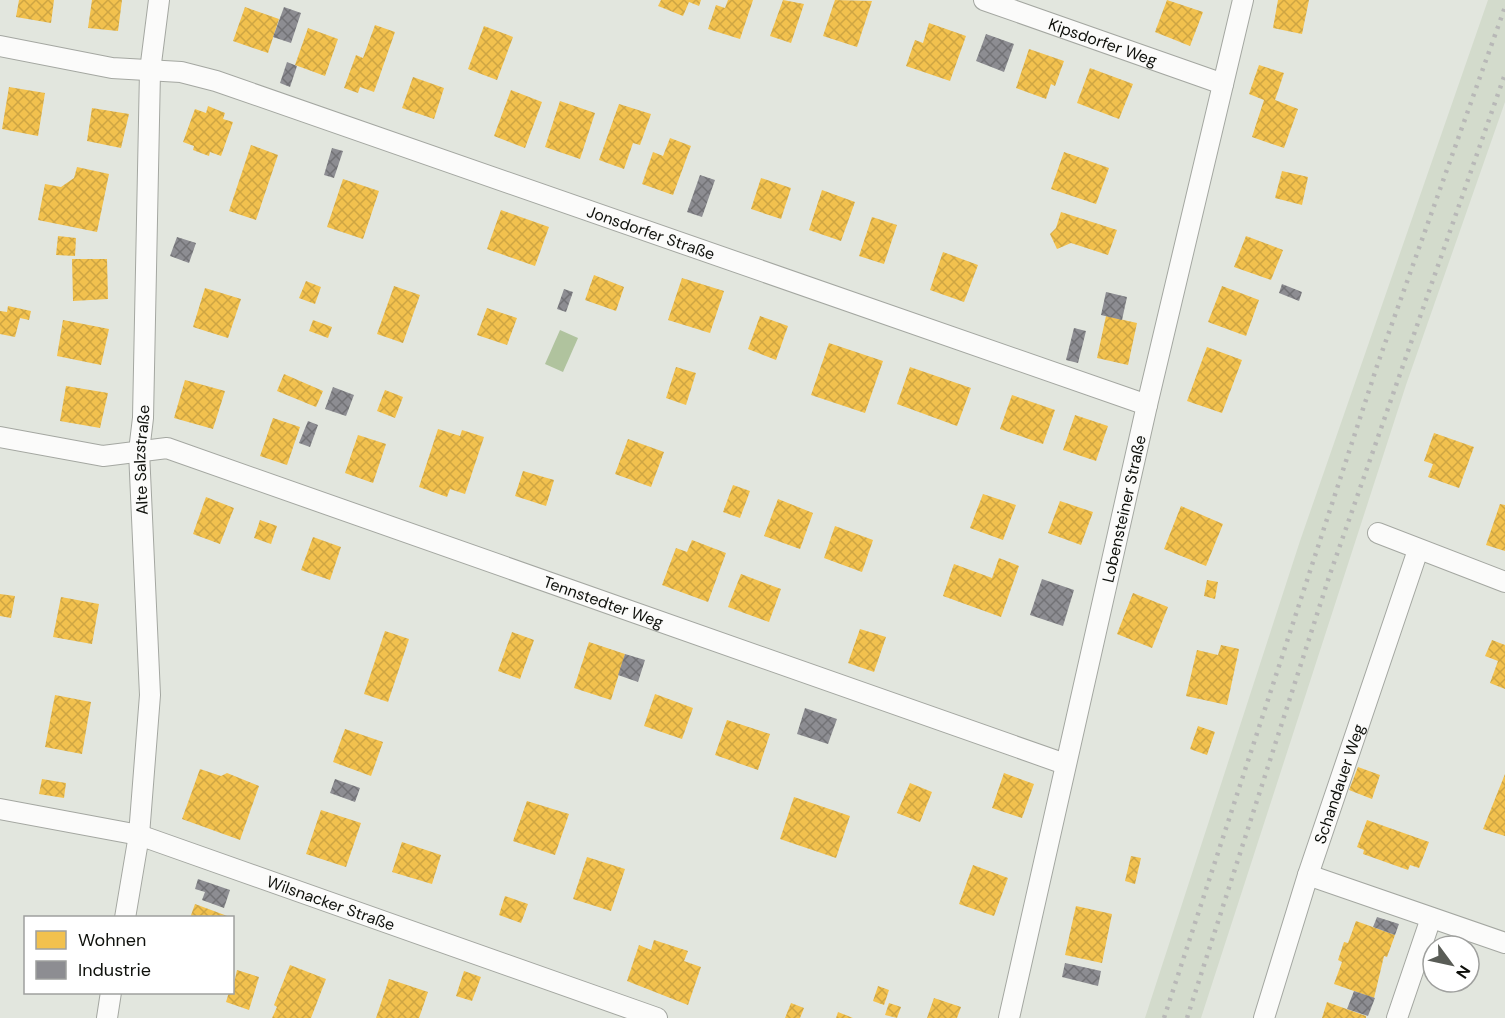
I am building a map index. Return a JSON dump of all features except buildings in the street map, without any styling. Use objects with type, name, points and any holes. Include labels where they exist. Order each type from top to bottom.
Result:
[{"type":"street","name":"Alte Salzstraße","points":[[124,916],[139,835],[150,695],[139,451],[143,418],[150,70],[159,0]]},
{"type":"street","name":"Kipsdorfer Weg","points":[[984,0],[1223,84]]},
{"type":"street","name":"Lobensteiner Straße","points":[[1009,1018],[1147,405],[1243,0]]},
{"type":"street","name":"Jonsdorfer Straße","points":[[0,46],[112,68],[181,72],[216,81],[1147,405]]},
{"type":"street","name":"Tennstedter Weg","points":[[0,437],[103,456],[167,448],[1065,764]]},
{"type":"street","points":[[1378,533],[1505,582]]},
{"type":"street","name":"Schandauer Weg","points":[[1264,1018],[1308,875],[1418,550]]},
{"type":"street","name":"Wilsnacker Straße","points":[[0,808],[139,835],[657,1018]]},
{"type":"street","points":[[1308,875],[1505,943]]},
{"type":"street","points":[[1397,1018],[1431,918]]},
{"type":"street","points":[[107,1018],[111,994]]},
{"type":"shaded area","points":[[1488,0],[1505,0],[1505,102],[1406,385],[1201,1018],[1145,1018],[1300,541]]},
{"type":"shaded area","points":[[560,330],[578,338],[563,372],[545,364]]},
{"type":"railway","points":[[1164,1018],[1378,363],[1505,7]]},
{"type":"railway","points":[[1187,1018],[1329,577],[1505,74]]}]
